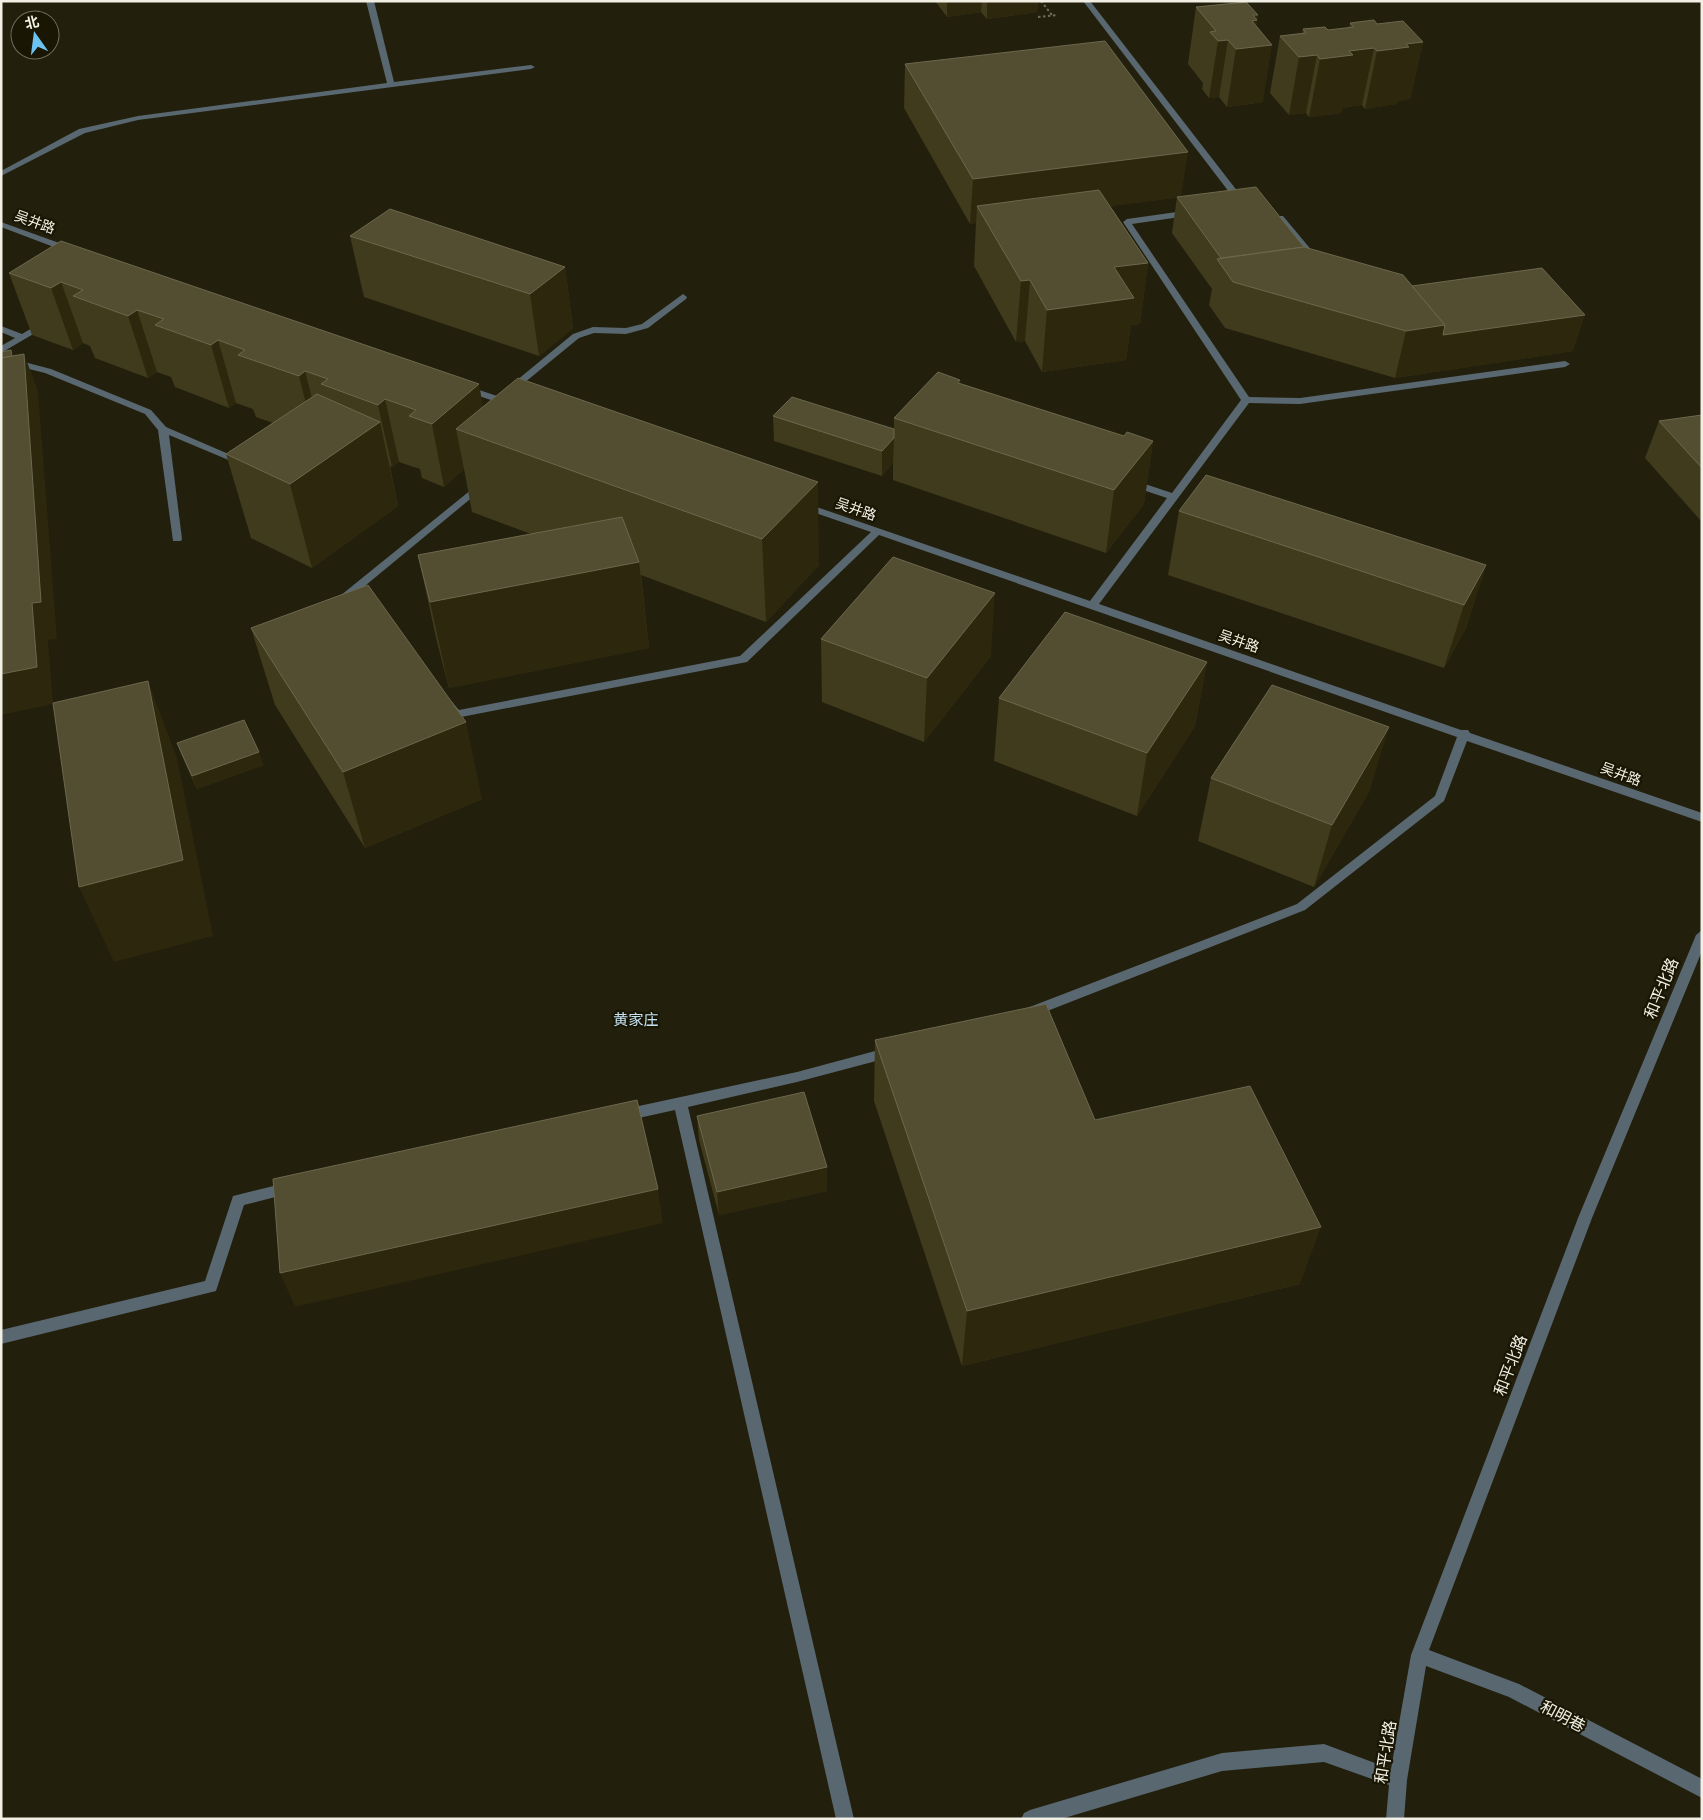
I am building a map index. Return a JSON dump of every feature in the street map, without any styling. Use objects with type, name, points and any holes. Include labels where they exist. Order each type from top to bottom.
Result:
[{"type":"street","points":[[370,1],[391,85]]},
{"type":"street","points":[[1088,4],[1247,205],[1233,207]]},
{"type":"street","points":[[1,174],[82,131],[138,118],[531,67]]},
{"type":"street","points":[[1204,211],[1127,222],[1246,400]]},
{"type":"street","points":[[1275,212],[1310,254]]},
{"type":"street","name":"吴井路","points":[[1,224],[82,254]]},
{"type":"street","points":[[498,400],[576,336],[593,330],[626,331],[645,326],[683,297]]},
{"type":"street","points":[[1,350],[54,317]]},
{"type":"street","points":[[1,329],[22,337]]},
{"type":"street","points":[[1,359],[48,371],[148,412],[162,429],[249,465]]},
{"type":"street","points":[[1246,400],[1300,401],[1566,364]]},
{"type":"street","points":[[452,384],[516,406]]},
{"type":"street","points":[[1093,605],[1246,400]]},
{"type":"street","points":[[162,429],[177,539]]},
{"type":"street","points":[[329,609],[352,597],[492,476]]},
{"type":"street","points":[[1118,479],[1174,497]]},
{"type":"street","name":"吴井路","points":[[793,502],[1464,733],[1702,818]]},
{"type":"street","points":[[437,693],[456,714],[743,659],[878,531]]},
{"type":"street","points":[[1018,1017],[1300,907],[1440,798],[1464,733]]},
{"type":"street","name":"和平北路","points":[[1395,1819],[1398,1780],[1419,1655],[1585,1218],[1702,935]]},
{"type":"street","points":[[613,1117],[797,1077],[903,1049]]},
{"type":"street","points":[[680,1102],[845,1819]]},
{"type":"street","points":[[1,1337],[211,1286],[238,1200],[305,1185]]},
{"type":"street","name":"和明巷","points":[[1419,1655],[1513,1690],[1702,1789]]},
{"type":"street","points":[[1030,1819],[1222,1762],[1324,1753],[1398,1780]]},
{"type":"path","points":[[1041,1],[1053,15]]},
{"type":"building","points":[[1246,2],[1258,15],[1253,15],[1257,20],[1252,21],[1272,45],[1236,49],[1228,40],[1218,41],[1210,32],[1216,31],[1196,7]]},
{"type":"building","points":[[1374,20],[1377,24],[1403,21],[1423,42],[1406,44],[1409,47],[1377,51],[1374,48],[1349,51],[1353,55],[1320,59],[1317,55],[1299,57],[1280,36],[1306,33],[1303,29],[1325,27],[1328,30],[1354,27],[1350,23]]},
{"type":"building","points":[[1105,41],[1188,152],[973,179],[905,64]]},
{"type":"building","points":[[1256,187],[1304,247],[1221,258],[1177,197]]},
{"type":"building","points":[[1099,190],[1148,263],[1114,267],[1134,298],[1047,310],[1030,280],[1021,281],[977,206]]},
{"type":"building","points":[[390,209],[565,267],[530,294],[350,236]]},
{"type":"building","points":[[61,241],[479,384],[432,424],[409,416],[416,410],[385,399],[378,405],[321,384],[328,379],[305,371],[299,376],[238,355],[245,350],[218,340],[211,345],[155,325],[164,319],[137,310],[128,316],[73,296],[83,290],[61,282],[51,288],[9,273]]},
{"type":"building","points":[[1304,247],[1403,275],[1445,325],[1406,331],[1233,282],[1217,259]]},
{"type":"building","points":[[1542,268],[1585,315],[1443,335],[1445,325],[1412,286]]},
{"type":"building","points":[[11,350],[12,356],[1,358],[1,352]]},
{"type":"building","points":[[24,354],[41,602],[32,603],[37,667],[1,674],[1,358]]},
{"type":"building","points":[[938,372],[960,380],[958,383],[1124,436],[1127,432],[1153,441],[1114,490],[894,418]]},
{"type":"building","points":[[518,378],[818,482],[762,539],[456,429]]},
{"type":"building","points":[[317,394],[380,422],[290,484],[226,454]]},
{"type":"building","points":[[792,397],[894,429],[894,438],[882,451],[773,416]]},
{"type":"building","points":[[1702,415],[1702,468],[1659,421]]},
{"type":"building","points":[[1206,475],[1486,565],[1464,605],[1179,511]]},
{"type":"building","points":[[622,517],[639,562],[430,602],[418,555]]},
{"type":"building","points":[[893,557],[995,593],[927,678],[821,639]]},
{"type":"building","points":[[368,585],[466,722],[343,772],[251,628]]},
{"type":"building","points":[[1065,612],[1207,662],[1147,753],[999,698]]},
{"type":"building","points":[[148,681],[183,860],[79,887],[53,703]]},
{"type":"building","points":[[1272,685],[1389,727],[1332,825],[1211,778]]},
{"type":"building","points":[[244,720],[259,752],[192,776],[177,743]]},
{"type":"building","points":[[1046,1004],[1095,1120],[1250,1086],[1321,1227],[967,1311],[875,1040]]},
{"type":"building","points":[[804,1092],[827,1167],[717,1192],[697,1116]]},
{"type":"building","points":[[637,1100],[658,1189],[280,1273],[273,1179]]},
{"type":"district","name":"黄家庄","points":[[636,1020]]}]
